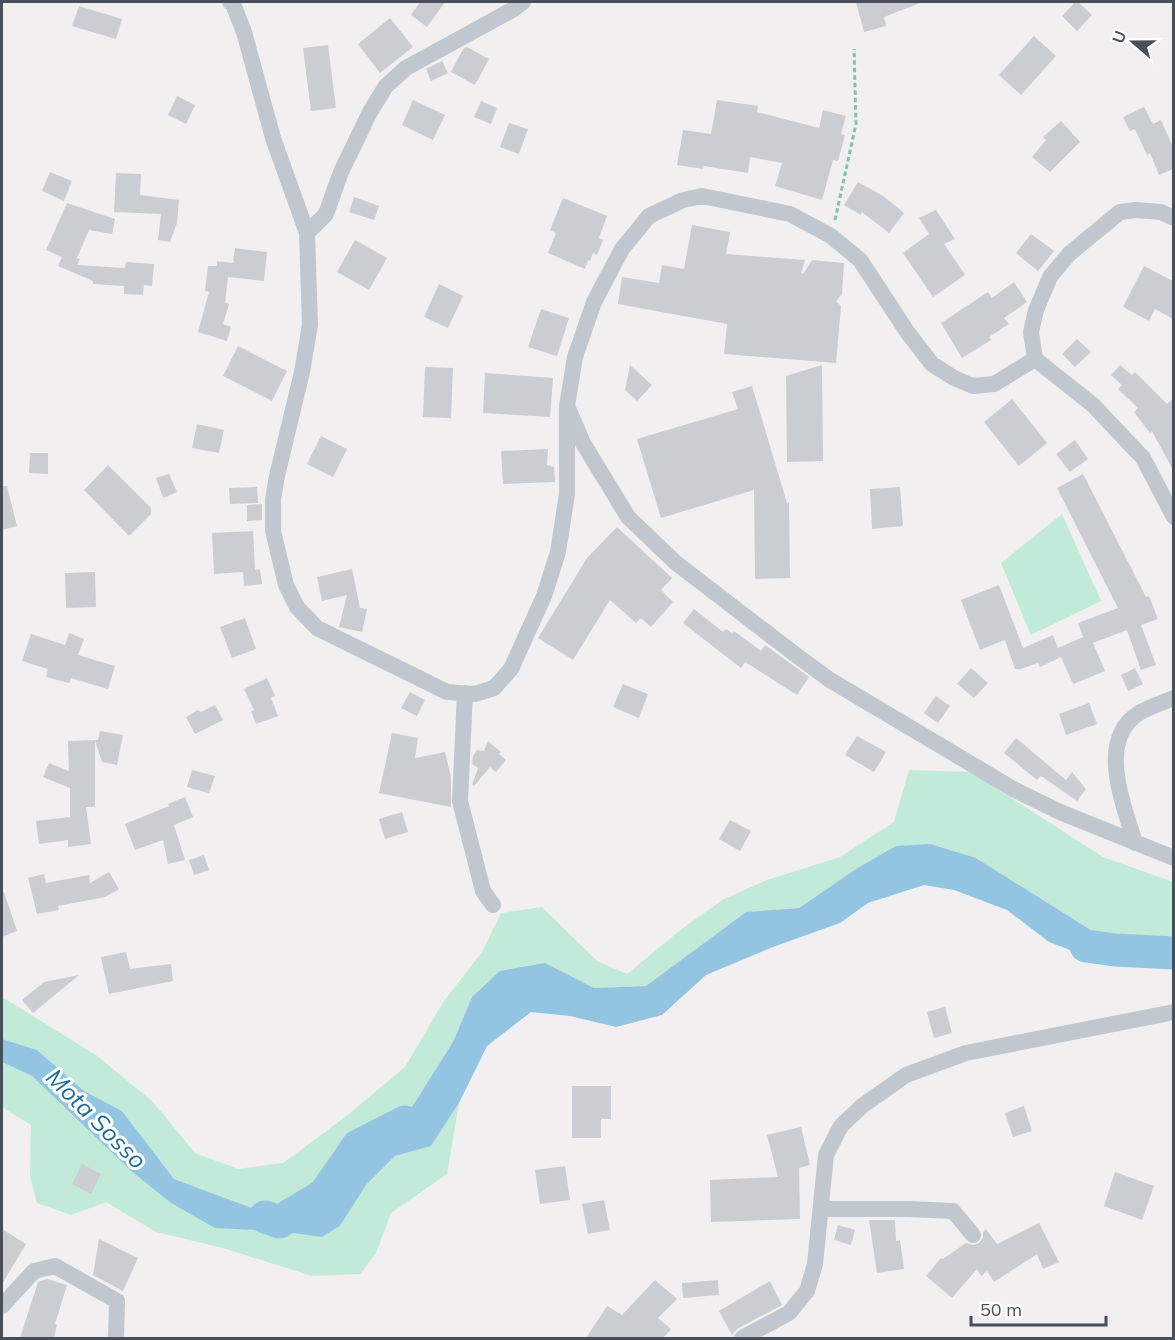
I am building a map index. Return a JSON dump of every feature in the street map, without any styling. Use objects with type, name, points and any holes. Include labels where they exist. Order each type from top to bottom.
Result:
[{"type":"street","points":[[230,2],[233,4],[244,33],[273,138],[307,233],[310,325],[302,372],[273,499],[273,531],[286,585],[297,607],[317,628],[447,692],[475,694],[494,688],[511,669],[544,596],[558,552],[567,494],[567,406],[575,357],[594,302],[622,249],[649,216],[682,200],[702,196],[790,214],[831,236],[860,260],[908,333],[933,364],[954,378],[974,386],[994,384],[1035,359]]},
{"type":"street","points":[[307,233],[326,213],[341,172],[370,112],[386,86],[406,68],[523,2]]},
{"type":"street","points":[[1173,218],[1161,212],[1145,210],[1120,212],[1069,254],[1050,277],[1036,310],[1031,332],[1035,359],[1094,405],[1143,458],[1173,517]]},
{"type":"street","points":[[567,406],[583,443],[628,517],[676,563],[777,641],[831,680],[1015,790],[1059,812],[1173,858]]},
{"type":"street","points":[[465,693],[460,801],[483,891],[493,905]]},
{"type":"street","points":[[1135,843],[1116,781],[1116,748],[1124,727],[1138,714],[1173,698]]},
{"type":"street","points":[[742,1338],[789,1313],[807,1291],[815,1264],[826,1155],[841,1126],[862,1106],[906,1074],[966,1053],[1173,1012]]},
{"type":"street","points":[[821,1209],[953,1211],[973,1234]]},
{"type":"street","points":[[2,1306],[34,1271],[55,1266],[117,1301],[116,1338]]},
{"type":"path","points":[[831,236],[856,124],[854,49]]},
{"type":"green space","points":[[1062,514],[1101,601],[1031,635],[1001,563]]},
{"type":"green space","points":[[909,770],[971,772],[1103,857],[1173,882],[1173,939],[1097,934],[976,858],[856,869],[799,908],[746,912],[646,986],[594,988],[545,963],[472,997],[453,1042],[410,1110],[372,1129],[348,1177],[320,1205],[260,1211],[174,1179],[122,1111],[84,1091],[37,1050],[2,1039],[2,997],[96,1055],[153,1102],[195,1153],[238,1169],[283,1163],[344,1118],[405,1067],[444,1001],[482,952],[501,913],[542,907],[597,961],[627,974],[683,928],[724,899],[767,880],[840,857],[894,822]]},
{"type":"green space","points":[[2,1062],[32,1076],[130,1170],[171,1203],[277,1231],[322,1237],[340,1226],[366,1185],[395,1156],[431,1146],[459,1103],[447,1174],[391,1213],[376,1253],[360,1274],[312,1276],[223,1248],[156,1232],[106,1202],[71,1215],[37,1203],[30,1176],[31,1125],[2,1107]]},
{"type":"water","points":[[930,844],[976,858],[1097,934],[1152,963],[1105,963],[1049,942],[1007,910],[954,890],[924,885],[868,903],[840,923],[773,947],[706,975],[662,1015],[616,1027],[570,1016],[531,1012],[487,1046],[459,1103],[431,1146],[395,1156],[366,1185],[340,1226],[322,1237],[277,1231],[215,1228],[171,1203],[130,1170],[32,1076],[2,1062],[2,1039],[37,1050],[84,1091],[122,1111],[174,1179],[260,1211],[320,1205],[348,1177],[372,1129],[410,1110],[453,1042],[472,997],[500,971],[545,963],[594,988],[646,986],[746,912],[799,908],[856,869],[896,846]]},
{"type":"building","points":[[420,2],[445,2],[427,27],[411,15]]},
{"type":"building","points":[[856,2],[920,3],[884,17],[886,26],[864,32]]},
{"type":"building","points":[[1075,2],[1078,2],[1092,15],[1077,31],[1062,16]]},
{"type":"building","points":[[79,6],[122,19],[116,39],[72,26]]},
{"type":"building","points":[[390,18],[413,47],[380,73],[358,44]]},
{"type":"building","points":[[1034,36],[1056,56],[1021,95],[999,75]]},
{"type":"building","points":[[328,45],[336,108],[311,111],[303,48]]},
{"type":"building","points":[[467,47],[489,59],[475,85],[451,72],[463,49]]},
{"type":"building","points":[[442,61],[448,73],[431,81],[426,69]]},
{"type":"building","points":[[177,96],[195,105],[186,124],[168,115]]},
{"type":"building","points":[[413,100],[445,115],[433,140],[402,125]]},
{"type":"building","points":[[717,100],[758,106],[757,112],[819,128],[823,110],[846,116],[841,134],[845,135],[838,161],[833,160],[822,200],[775,186],[782,163],[750,157],[748,173],[704,166],[703,169],[677,165],[683,130],[711,134]]},
{"type":"building","points":[[481,101],[497,108],[491,124],[474,117]]},
{"type":"building","points":[[1144,107],[1153,124],[1161,120],[1173,147],[1173,169],[1159,175],[1150,153],[1147,155],[1135,129],[1130,131],[1123,117]]},
{"type":"building","points":[[1061,121],[1080,142],[1050,172],[1032,157],[1046,140],[1043,137]]},
{"type":"building","points":[[509,123],[528,129],[519,154],[500,147]]},
{"type":"building","points":[[50,172],[72,181],[64,201],[42,191]]},
{"type":"building","points":[[116,173],[141,174],[140,195],[179,200],[177,223],[170,242],[158,240],[161,214],[114,212]]},
{"type":"building","points":[[858,182],[883,196],[904,213],[889,233],[862,212],[861,215],[844,205]]},
{"type":"building","points":[[354,197],[379,206],[374,220],[349,212]]},
{"type":"building","points":[[563,198],[607,216],[599,238],[603,240],[597,255],[593,253],[585,269],[548,253],[556,233],[550,230]]},
{"type":"building","points":[[67,203],[115,219],[112,234],[89,230],[77,258],[80,259],[77,265],[125,268],[126,262],[154,264],[152,286],[144,285],[143,295],[124,294],[124,286],[93,284],[93,281],[58,266],[62,257],[46,250]]},
{"type":"building","points":[[936,210],[955,239],[944,244],[965,275],[933,297],[903,253],[929,234],[919,218]]},
{"type":"building","points":[[692,225],[730,232],[726,254],[805,260],[801,273],[803,274],[812,260],[844,263],[842,294],[836,301],[841,306],[836,363],[724,354],[727,324],[618,304],[622,277],[659,283],[662,265],[684,269]]},
{"type":"building","points":[[1031,234],[1054,251],[1038,271],[1016,253]]},
{"type":"building","points":[[355,240],[387,258],[369,290],[337,272]]},
{"type":"building","points":[[235,248],[267,252],[264,281],[228,277],[225,303],[229,304],[223,324],[231,327],[227,341],[198,332],[209,292],[205,291],[208,266],[217,266],[217,261],[233,263]]},
{"type":"building","points":[[1144,266],[1173,281],[1173,319],[1155,309],[1149,321],[1123,307]]},
{"type":"building","points":[[1014,282],[1027,302],[1004,318],[1009,324],[989,337],[991,340],[962,358],[941,323],[988,292],[992,298]]},
{"type":"building","points":[[439,284],[463,296],[448,328],[424,317]]},
{"type":"building","points":[[541,309],[569,318],[557,356],[528,347]]},
{"type":"building","points":[[1077,339],[1091,352],[1075,367],[1062,354]]},
{"type":"building","points":[[238,346],[287,371],[272,401],[223,376]]},
{"type":"building","points":[[630,365],[652,385],[637,401],[625,390]]},
{"type":"building","points":[[822,365],[823,461],[787,462],[786,376]]},
{"type":"building","points":[[1120,365],[1132,375],[1135,372],[1167,404],[1173,399],[1173,470],[1152,431],[1150,433],[1134,412],[1138,408],[1118,389],[1122,385],[1111,375]]},
{"type":"building","points":[[425,367],[453,368],[451,418],[423,417]]},
{"type":"building","points":[[485,373],[553,378],[550,417],[483,413]]},
{"type":"building","points":[[752,386],[787,503],[789,502],[790,578],[755,579],[754,490],[661,518],[637,439],[738,409],[732,392]]},
{"type":"building","points":[[1012,399],[1047,443],[1019,466],[984,422]]},
{"type":"building","points":[[197,424],[224,430],[219,453],[192,448]]},
{"type":"building","points":[[321,436],[347,449],[333,477],[307,464]]},
{"type":"building","points":[[1075,440],[1088,459],[1070,472],[1056,454]]},
{"type":"building","points":[[548,449],[547,465],[554,467],[555,482],[503,484],[501,451]]},
{"type":"building","points":[[30,453],[48,453],[48,474],[29,473]]},
{"type":"building","points":[[108,465],[151,508],[151,514],[129,536],[84,490]]},
{"type":"building","points":[[169,474],[177,492],[163,498],[156,478]]},
{"type":"building","points":[[1083,474],[1146,597],[1149,596],[1158,619],[1141,625],[1156,665],[1141,670],[1127,630],[1093,643],[1105,671],[1073,684],[1061,657],[1040,667],[1038,663],[1015,669],[1005,640],[980,650],[961,600],[999,585],[1023,648],[1053,635],[1058,648],[1083,637],[1078,623],[1118,608],[1057,488]]},
{"type":"building","points":[[2,486],[7,486],[17,526],[2,530]]},
{"type":"building","points":[[257,487],[258,503],[230,504],[229,488]]},
{"type":"building","points":[[900,487],[903,526],[872,529],[870,489]]},
{"type":"building","points":[[262,504],[262,520],[247,521],[247,505]]},
{"type":"building","points":[[617,527],[672,578],[661,590],[673,602],[651,627],[641,618],[636,623],[610,600],[573,660],[538,638],[587,558]]},
{"type":"building","points":[[253,531],[255,570],[260,569],[262,584],[244,586],[243,572],[214,574],[212,533]]},
{"type":"building","points":[[352,569],[360,608],[367,609],[362,632],[339,627],[347,595],[322,601],[317,577]]},
{"type":"building","points":[[95,572],[96,607],[66,608],[65,573]]},
{"type":"building","points":[[694,609],[723,632],[726,629],[732,633],[734,631],[761,651],[765,645],[809,677],[797,695],[745,662],[741,668],[683,623]]},
{"type":"building","points":[[245,618],[256,649],[232,658],[220,627]]},
{"type":"building","points":[[69,633],[84,639],[78,655],[115,666],[108,689],[71,678],[69,683],[46,677],[48,669],[22,661],[31,634],[65,645]]},
{"type":"building","points":[[971,668],[988,683],[974,698],[957,684]]},
{"type":"building","points":[[1135,668],[1143,684],[1128,691],[1121,675]]},
{"type":"building","points":[[267,678],[275,696],[271,698],[278,716],[256,724],[251,711],[254,710],[244,689]]},
{"type":"building","points":[[623,684],[648,694],[639,718],[613,707]]},
{"type":"building","points":[[410,692],[425,700],[417,716],[401,708]]},
{"type":"building","points":[[936,696],[950,706],[938,723],[924,713]]},
{"type":"building","points":[[1089,703],[1097,724],[1066,735],[1059,714]]},
{"type":"building","points":[[215,705],[223,720],[195,734],[186,717],[198,710],[201,712]]},
{"type":"building","points":[[100,731],[123,735],[117,765],[102,762],[95,741],[95,807],[86,807],[91,844],[68,847],[68,840],[39,844],[36,821],[70,817],[70,788],[43,777],[49,763],[69,771],[68,741],[98,740]]},
{"type":"building","points":[[392,733],[418,738],[415,758],[445,752],[451,777],[451,807],[379,793]]},
{"type":"building","points":[[857,736],[886,752],[874,772],[845,755]]},
{"type":"building","points":[[1016,738],[1066,780],[1072,772],[1086,789],[1077,801],[1041,776],[1037,780],[1004,753]]},
{"type":"building","points":[[488,741],[501,752],[499,754],[506,760],[496,772],[490,767],[474,786],[472,785],[478,768],[472,764],[473,756],[477,750],[484,751]]},
{"type":"building","points":[[192,770],[215,776],[209,793],[187,787]]},
{"type":"building","points":[[185,797],[193,817],[174,825],[185,860],[168,864],[163,840],[135,850],[125,824]]},
{"type":"building","points":[[402,812],[408,832],[385,839],[379,819]]},
{"type":"building","points":[[730,820],[751,831],[740,851],[719,839]]},
{"type":"building","points":[[204,855],[209,870],[194,875],[189,860]]},
{"type":"building","points":[[109,872],[119,889],[105,897],[58,906],[59,910],[37,914],[28,878],[44,874],[46,883],[89,875],[90,883]]},
{"type":"building","points":[[2,892],[4,892],[17,931],[2,937]]},
{"type":"building","points":[[126,952],[130,969],[171,964],[173,981],[109,994],[101,957]]},
{"type":"building","points":[[79,975],[33,1013],[22,1000],[44,982]]},
{"type":"building","points":[[945,1007],[952,1033],[934,1038],[927,1012]]},
{"type":"building","points":[[572,1086],[611,1086],[611,1119],[601,1119],[601,1138],[572,1138]]},
{"type":"building","points":[[1024,1106],[1032,1131],[1013,1137],[1005,1113]]},
{"type":"building","points":[[801,1127],[810,1165],[799,1168],[800,1219],[711,1222],[710,1180],[778,1177],[767,1135]]},
{"type":"building","points":[[82,1164],[101,1174],[91,1194],[72,1184]]},
{"type":"building","points":[[565,1166],[570,1200],[540,1204],[535,1170]]},
{"type":"building","points":[[1115,1172],[1154,1186],[1142,1220],[1104,1206]]},
{"type":"building","points":[[604,1200],[610,1230],[588,1234],[582,1204]]},
{"type":"building","points":[[869,1220],[895,1220],[896,1241],[900,1240],[904,1269],[877,1273]]},
{"type":"building","points":[[1039,1223],[1059,1262],[1043,1269],[1037,1254],[994,1282],[987,1271],[981,1276],[977,1269],[952,1298],[926,1276],[941,1258],[943,1259],[966,1243],[974,1245],[979,1243],[986,1229],[997,1244]]},
{"type":"building","points":[[838,1225],[855,1230],[851,1245],[834,1240]]},
{"type":"building","points":[[2,1229],[26,1244],[2,1284]]},
{"type":"building","points":[[99,1239],[138,1258],[123,1291],[93,1275]]},
{"type":"building","points":[[47,1279],[67,1285],[55,1324],[57,1325],[54,1338],[20,1338],[38,1282]]},
{"type":"building","points":[[655,1280],[677,1299],[658,1318],[671,1329],[663,1338],[586,1338],[607,1306],[622,1315]]},
{"type":"building","points":[[718,1280],[719,1295],[683,1298],[682,1283]]},
{"type":"building","points":[[770,1281],[782,1305],[737,1329],[732,1335],[719,1311]]},
{"type":"waterway","name":"Mota Sosso","points":[[1086,946],[1174,953]]},
{"type":"waterway","name":"Mota Sosso","points":[[265,1217],[279,1222],[324,1195],[358,1146],[405,1122]]}]
